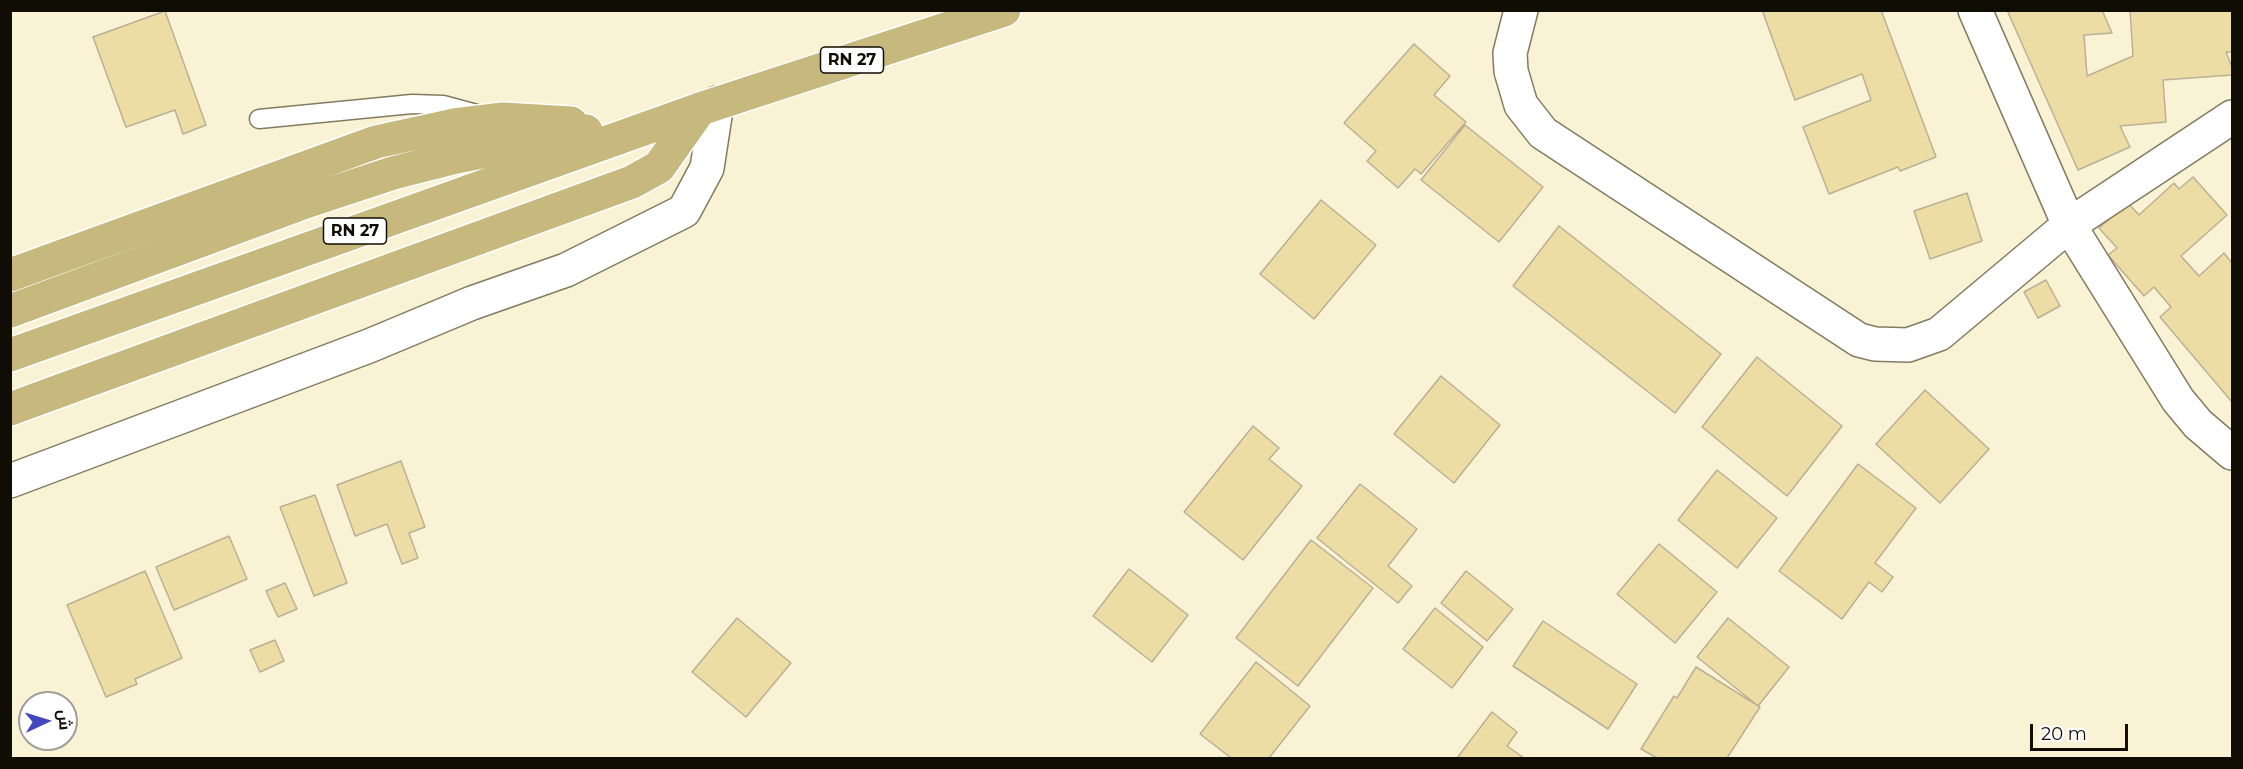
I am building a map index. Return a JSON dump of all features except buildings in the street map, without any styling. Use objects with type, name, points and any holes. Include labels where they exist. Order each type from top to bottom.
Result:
[{"type":"main road","name":"RN 27","points":[[10,355],[709,106],[1004,10]]},
{"type":"main road","name":"RN 27","points":[[10,311],[308,201],[393,173],[456,157],[709,106]]},
{"type":"main road","points":[[10,408],[632,182],[659,167],[709,106]]},
{"type":"main road","points":[[10,275],[376,142],[454,125],[503,118],[615,126]]},
{"type":"street","points":[[1521,10],[1510,53],[1511,71],[1521,105],[1543,133],[1860,340],[1892,346],[1908,345],[1939,334],[2069,225],[2232,117]]},
{"type":"street","points":[[1975,10],[2069,225],[2178,400],[2198,424],[2232,453]]},
{"type":"street","points":[[10,481],[369,346],[472,303],[566,270],[684,211],[707,168],[709,106]]},
{"type":"lane","points":[[259,119],[412,104],[443,105],[472,111],[489,120]]}]
